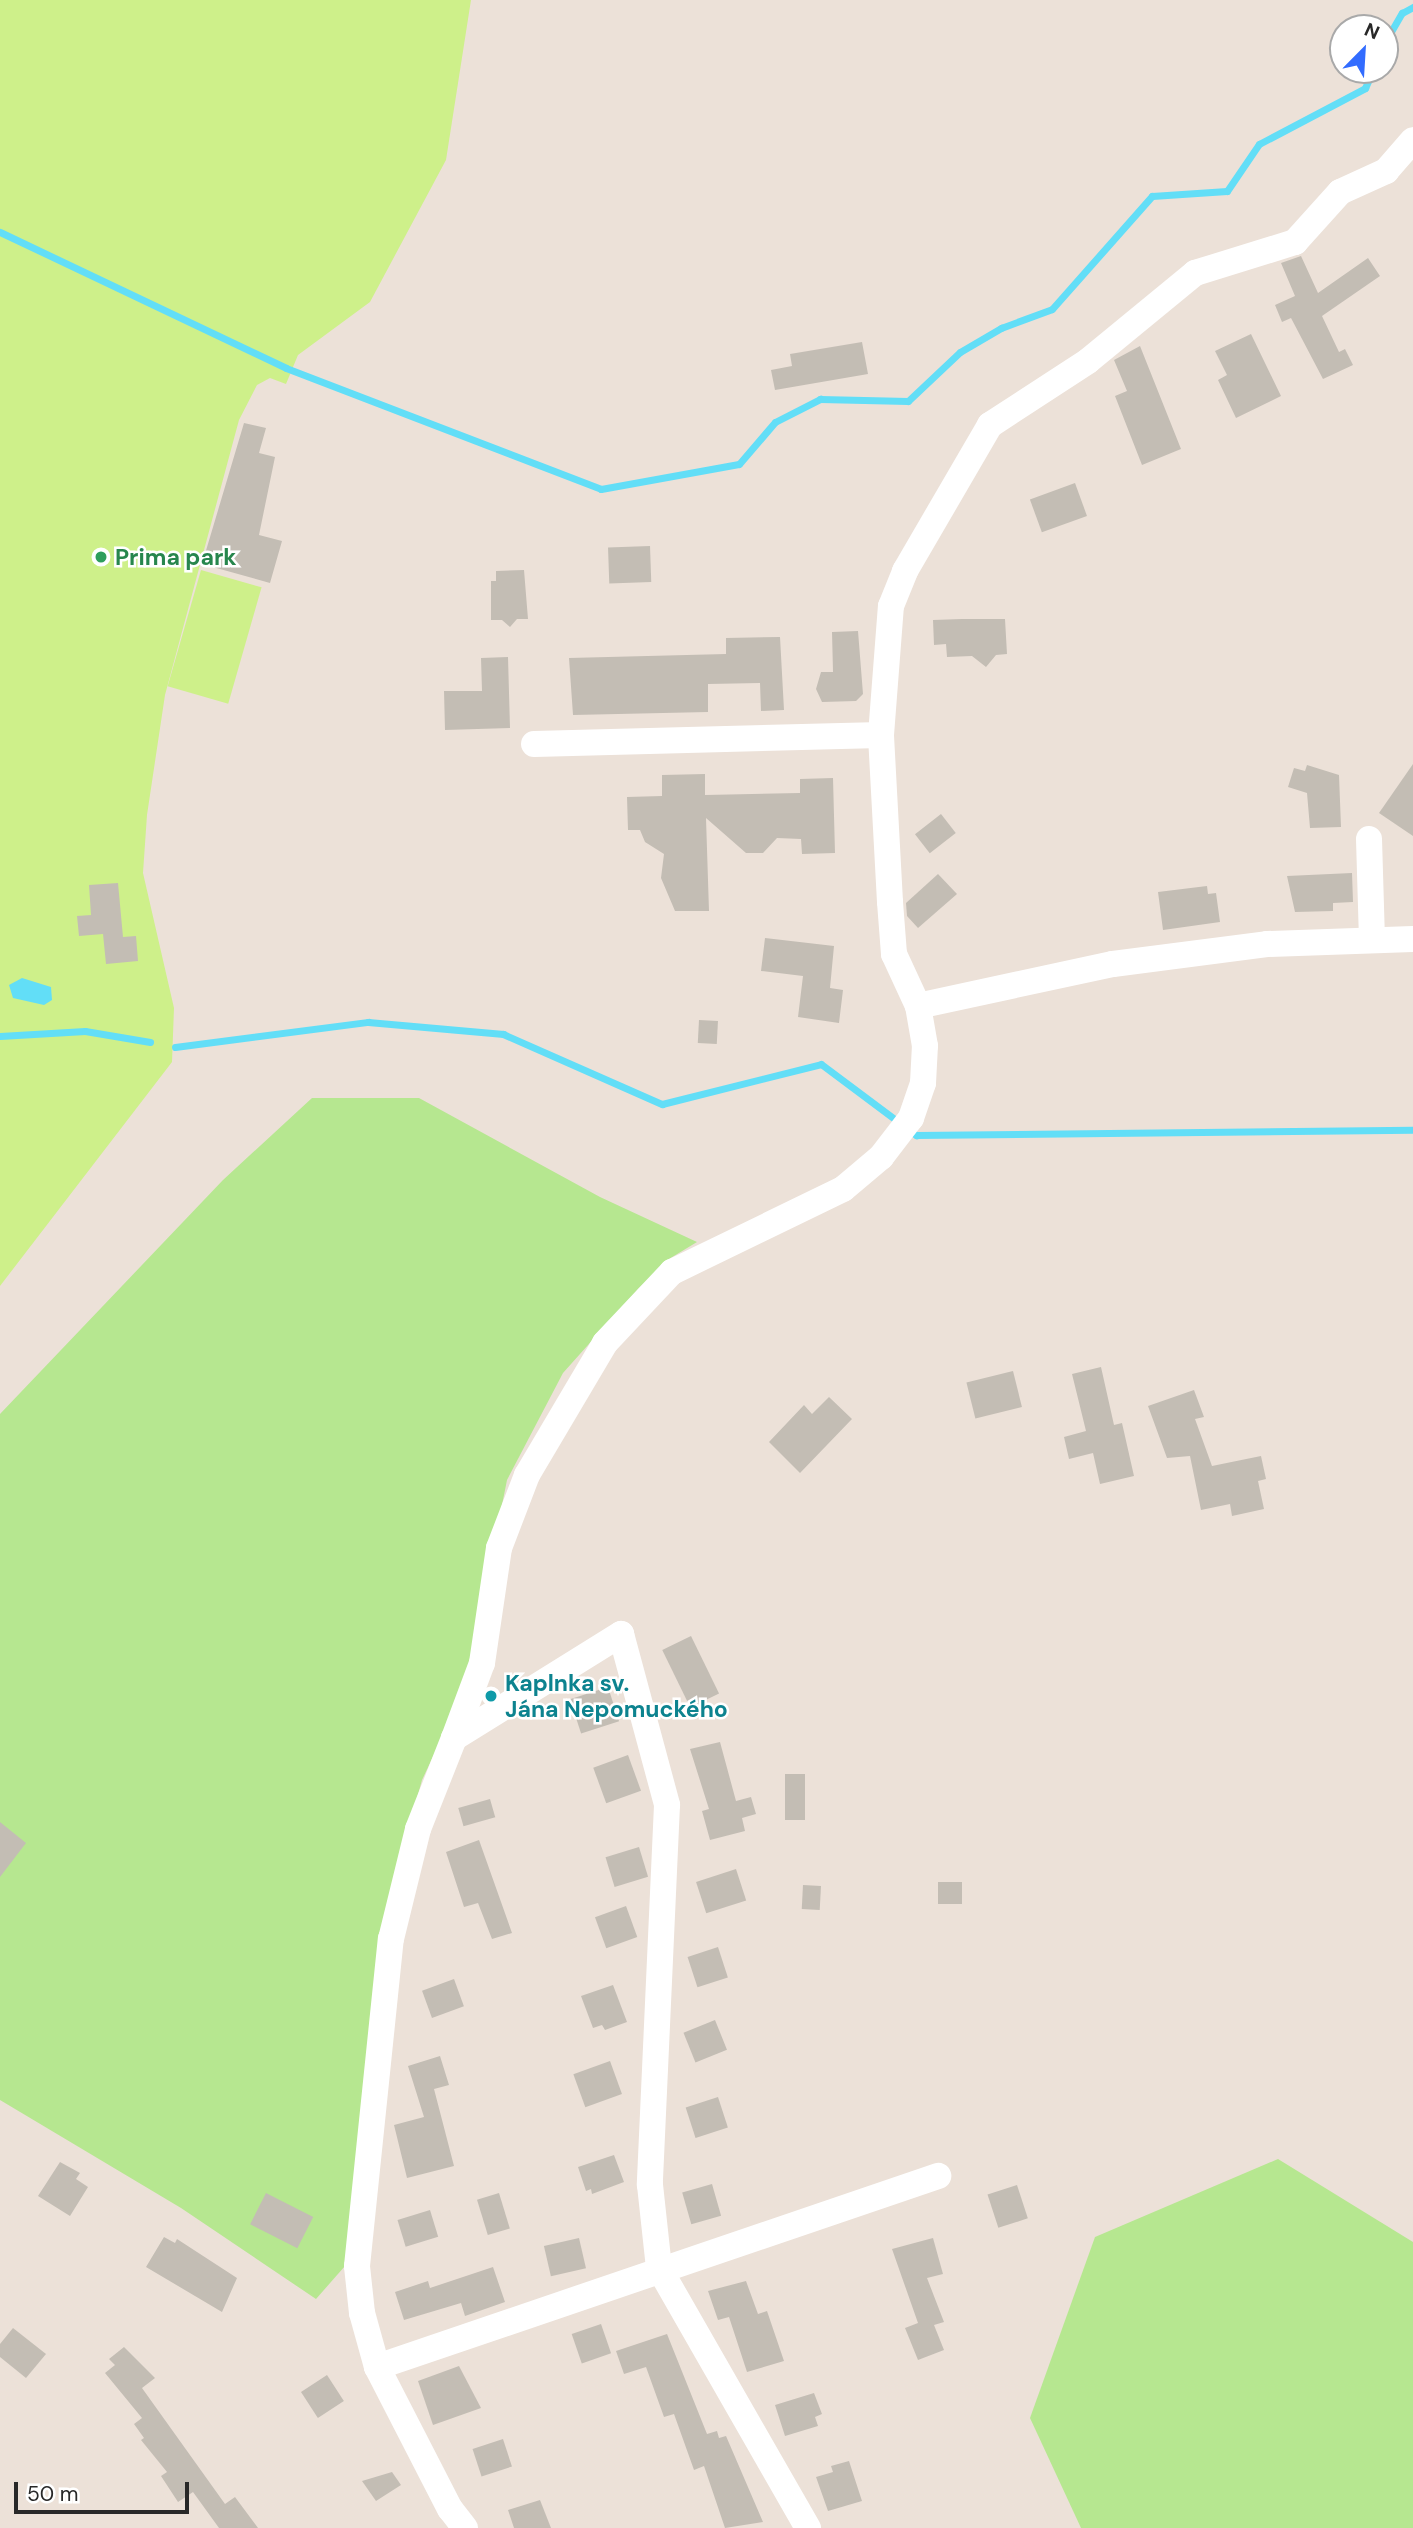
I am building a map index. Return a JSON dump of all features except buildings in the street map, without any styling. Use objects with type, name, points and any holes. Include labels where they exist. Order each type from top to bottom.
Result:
[{"type":"street","points":[[465,2528],[450,2509],[377,2367],[362,2314],[357,2266],[391,1939],[418,1829],[482,1663],[499,1548],[527,1475],[605,1343],[672,1272],[843,1189],[881,1157],[906,1125],[923,1083],[924,1059],[918,1006],[894,954],[881,735],[891,606],[905,571],[990,425],[1088,361],[1195,273],[1295,242],[1340,192],[1386,171],[1413,140]]},
{"type":"street","points":[[534,744],[881,735]]},
{"type":"street","points":[[1369,839],[1372,940]]},
{"type":"street","points":[[918,1006],[1113,964],[1267,944],[1413,939]]},
{"type":"street","points":[[454,1738],[621,1634],[667,1805],[650,2185],[659,2268],[808,2528]]},
{"type":"street","points":[[377,2367],[659,2268],[938,2176]]},
{"type":"green space","name":"Prima park","points":[[0,0],[471,0],[446,160],[370,302],[298,355],[286,384],[270,378],[257,385],[239,420],[165,695],[147,815],[143,873],[174,1008],[172,1062],[0,1286]]},
{"type":"green space","points":[[201,570],[262,587],[228,704],[168,686]]},
{"type":"green space","points":[[312,1098],[419,1098],[600,1197],[697,1242],[669,1259],[638,1289],[563,1373],[507,1480],[470,1665],[455,1710],[422,1780],[379,1937],[345,2266],[316,2299],[181,2208],[0,2100],[0,1414],[223,1180]]},
{"type":"green space","points":[[1278,2159],[1413,2242],[1413,2528],[1081,2528],[1030,2418],[1095,2237]]},
{"type":"water","points":[[22,978],[51,987],[52,1000],[44,1005],[13,998],[9,985]]},
{"type":"waterway","points":[[1399,18],[1402,13],[1413,7]]},
{"type":"waterway","points":[[0,232],[286,368],[601,489],[739,464],[775,422],[820,399],[908,401],[960,352],[1001,328],[1052,309],[1152,196],[1227,191],[1259,144],[1365,88],[1367,84]]},
{"type":"waterway","points":[[175,1047],[368,1022],[503,1034],[662,1104],[821,1064],[916,1135],[1413,1130]]},
{"type":"waterway","points":[[0,1036],[85,1031],[150,1042]]},
{"type":"place","name":"Prima park","points":[[101,557]]},
{"type":"place","name":"Kaplnka sv. Jána Nepomuckého","points":[[491,1696]]}]
